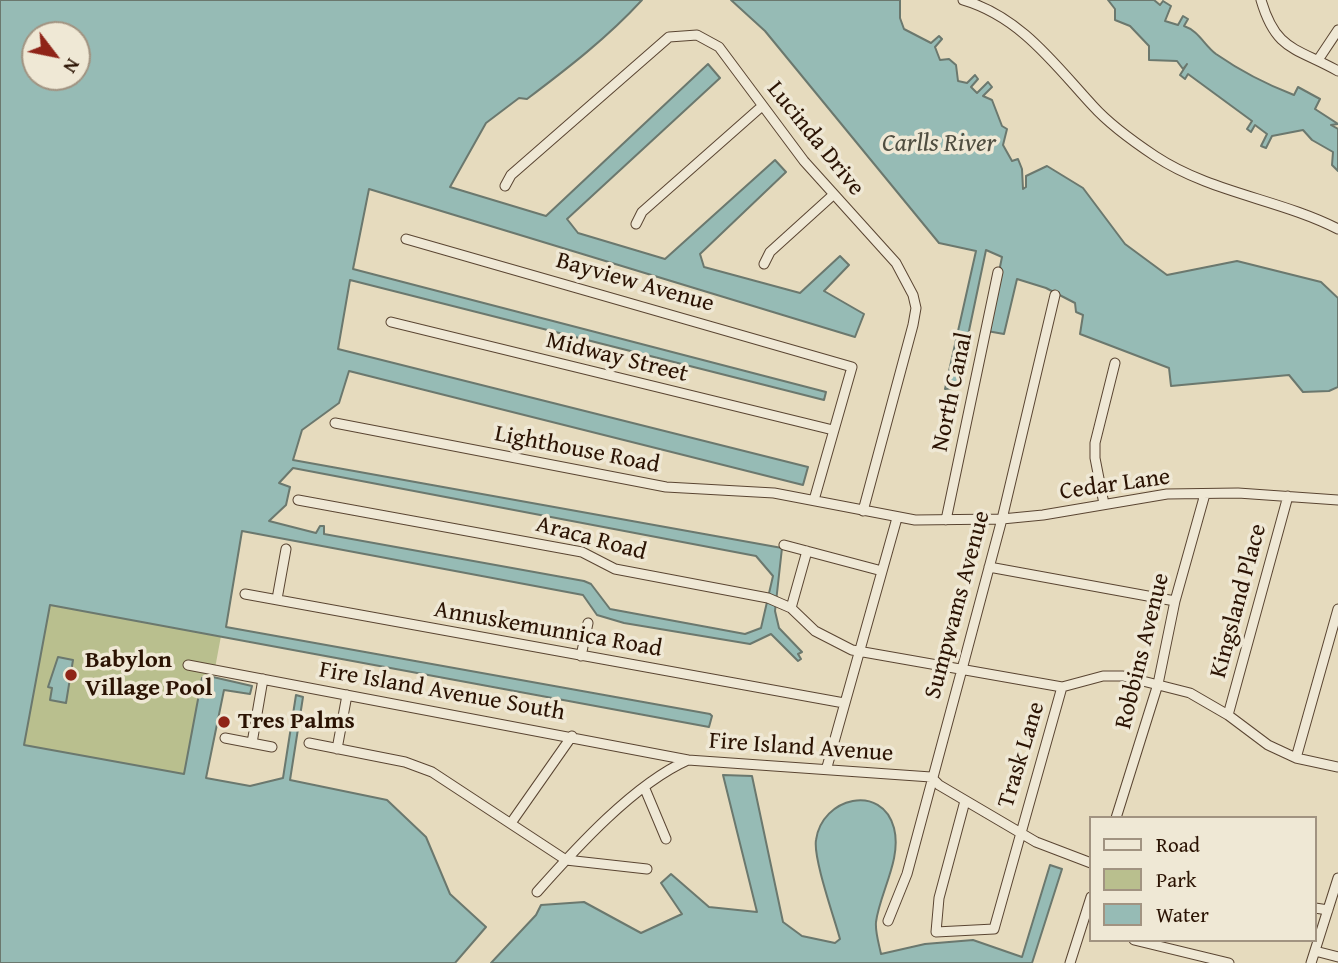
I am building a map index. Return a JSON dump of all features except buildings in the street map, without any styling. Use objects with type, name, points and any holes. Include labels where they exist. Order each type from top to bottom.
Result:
[{"type":"street","points":[[964,0],[981,5],[1038,45],[1094,108],[1157,158],[1192,177],[1243,196],[1309,215],[1338,229]]},
{"type":"street","points":[[1261,0],[1272,32],[1289,47],[1338,71]]},
{"type":"street","points":[[1318,60],[1338,30]]},
{"type":"street","name":"Lucinda Drive","points":[[505,186],[511,175],[669,37],[697,35],[719,47],[761,107],[833,195],[896,263],[913,295],[916,308],[863,511]]},
{"type":"street","points":[[636,224],[642,212],[761,107]]},
{"type":"street","points":[[764,264],[771,252],[833,195]]},
{"type":"street","name":"Bayview Avenue","points":[[406,239],[852,367],[833,430]]},
{"type":"street","name":"North Canal","points":[[946,520],[998,272]]},
{"type":"street","name":"Sumpwams Avenue","points":[[888,921],[907,874],[989,568],[1055,295]]},
{"type":"street","name":"Midway Street","points":[[391,322],[833,430]]},
{"type":"street","points":[[1104,504],[1095,458],[1095,443],[1115,363]]},
{"type":"street","name":"Lighthouse Road","points":[[335,423],[666,487],[744,490],[814,500]]},
{"type":"street","points":[[814,500],[833,430]]},
{"type":"street","name":"Cedar Lane","points":[[814,500],[897,518],[946,520],[1002,519],[1167,494],[1288,496],[1338,500]]},
{"type":"street","name":"Robbins Avenue","points":[[1117,816],[1158,684],[1175,601],[1205,494]]},
{"type":"street","name":"Kingsland Place","points":[[1228,715],[1288,496]]},
{"type":"street","name":"Araca Road","points":[[298,500],[582,552],[615,569],[778,601],[791,608],[830,641],[852,650],[1062,687]]},
{"type":"street","points":[[827,768],[897,518]]},
{"type":"street","points":[[784,545],[882,571]]},
{"type":"street","points":[[277,599],[286,549]]},
{"type":"street","points":[[791,608],[807,551]]},
{"type":"street","points":[[989,568],[1175,601]]},
{"type":"street","name":"Annuskemunnica Road","points":[[245,594],[844,703]]},
{"type":"street","points":[[1297,758],[1338,609]]},
{"type":"street","points":[[581,656],[588,623]]},
{"type":"street","name":"Fire Island Avenue South","points":[[188,665],[688,760]]},
{"type":"street","points":[[1062,687],[1103,676],[1123,676],[1190,693],[1228,715],[1268,745],[1297,758],[1338,767]]},
{"type":"street","points":[[251,743],[263,679]]},
{"type":"street","name":"Trask Lane","points":[[965,801],[939,898],[936,932],[995,929],[1062,687]]},
{"type":"street","points":[[337,749],[347,695]]},
{"type":"street","points":[[511,823],[572,736]]},
{"type":"street","points":[[225,738],[272,747]]},
{"type":"street","points":[[309,743],[405,762],[432,772],[566,860],[647,869]]},
{"type":"street","name":"Fire Island Avenue","points":[[537,892],[594,830],[645,789],[688,760],[931,777]]},
{"type":"street","points":[[931,777],[1021,834],[1090,863]]},
{"type":"street","points":[[645,789],[666,839]]},
{"type":"street","points":[[1311,963],[1338,878]]},
{"type":"street","points":[[1070,963],[1087,927],[1090,904]]},
{"type":"street","points":[[1317,908],[1328,910]]},
{"type":"street","points":[[1142,942],[1229,963]]},
{"type":"street","points":[[1315,951],[1338,957]]},
{"type":"green space","points":[[50,605],[221,636],[213,679],[202,679],[185,775],[23,746]]},
{"type":"water","points":[[0,0],[642,0],[601,40],[557,76],[527,99],[519,98],[486,123],[450,187],[546,216],[708,64],[720,78],[567,219],[578,233],[665,259],[775,160],[786,172],[700,254],[704,267],[800,293],[840,256],[849,265],[824,291],[864,314],[855,337],[369,189],[353,269],[826,392],[824,400],[350,280],[338,349],[808,467],[803,485],[349,371],[339,403],[302,430],[293,460],[782,548],[775,611],[779,628],[802,652],[798,654],[801,659],[798,661],[771,634],[750,644],[624,623],[597,615],[583,595],[242,531],[226,627],[710,714],[712,716],[709,727],[50,605],[24,745],[184,774],[202,678],[213,677],[252,686],[250,694],[224,690],[206,778],[250,786],[283,778],[296,695],[303,697],[290,780],[387,800],[426,837],[450,894],[486,927],[455,963],[0,963]],"holes":[[[293,468],[756,556],[773,576],[761,628],[745,634],[610,609],[591,584],[584,581],[324,534],[324,526],[320,526],[316,533],[269,521],[286,505],[290,487],[279,483]]]},
{"type":"water","name":"Carlls River","points":[[731,0],[900,0],[900,18],[904,29],[931,43],[939,36],[942,39],[935,47],[940,60],[949,59],[956,65],[958,81],[967,83],[975,75],[978,79],[971,87],[977,93],[988,82],[992,87],[983,96],[992,100],[1002,126],[1007,129],[1003,145],[1012,161],[1018,159],[1022,169],[1023,189],[1026,187],[1026,176],[1047,166],[1083,188],[1125,244],[1167,275],[1237,261],[1321,282],[1338,298],[1338,387],[1329,391],[1303,392],[1289,375],[1171,386],[1169,368],[1080,334],[1083,315],[1076,312],[1075,303],[1046,288],[1017,279],[1004,334],[987,331],[1002,257],[986,250],[957,388],[945,389],[976,251],[939,243],[765,31]]},
{"type":"water","points":[[1108,0],[1154,0],[1160,5],[1163,1],[1171,6],[1165,21],[1178,25],[1183,16],[1188,19],[1184,26],[1194,31],[1225,60],[1284,91],[1294,95],[1298,87],[1320,99],[1315,109],[1338,124],[1331,125],[1338,129],[1338,171],[1332,165],[1333,152],[1312,140],[1303,130],[1272,136],[1266,148],[1261,146],[1267,134],[1255,125],[1251,132],[1247,129],[1252,121],[1188,74],[1185,79],[1180,75],[1187,64],[1183,69],[1177,61],[1149,60],[1149,46],[1130,26],[1115,20],[1115,9]]},
{"type":"water","points":[[58,657],[73,660],[66,703],[50,700],[52,688],[48,687]]},
{"type":"water","points":[[723,775],[752,776],[783,922],[802,936],[835,943],[840,939],[821,873],[816,840],[821,825],[840,805],[866,801],[878,805],[887,814],[896,840],[893,863],[876,922],[881,954],[925,944],[973,940],[1022,957],[1050,865],[1062,869],[1032,963],[491,963],[536,915],[541,905],[584,902],[641,933],[682,914],[661,883],[671,874],[709,907],[757,912]]},
{"type":"place","name":"Babylon Village Pool","points":[[71,675]]},
{"type":"place","name":"Tres Palms","points":[[224,722]]}]
